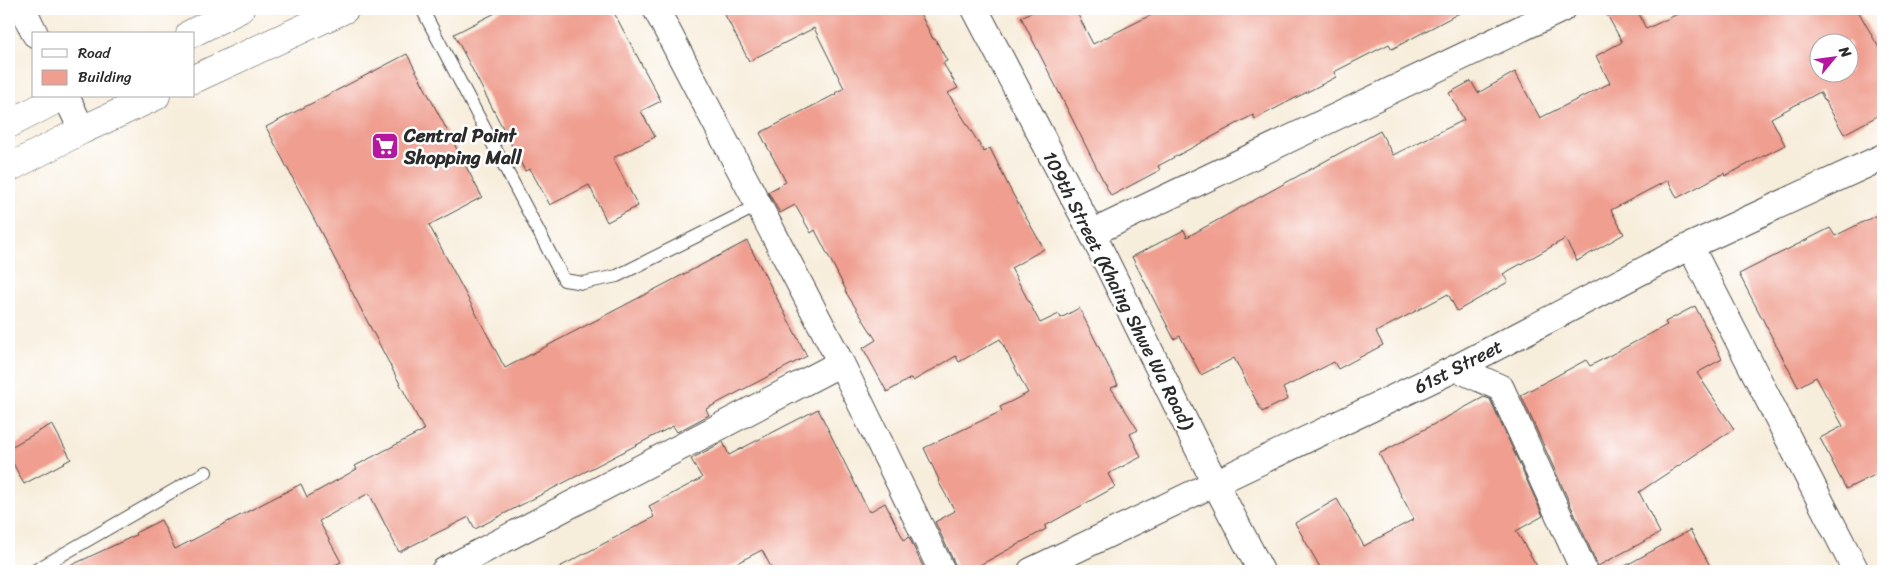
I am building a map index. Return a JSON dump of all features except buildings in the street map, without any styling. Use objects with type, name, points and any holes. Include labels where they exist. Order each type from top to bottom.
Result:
[{"type":"main road","points":[[194,32],[240,9]]},
{"type":"main road","points":[[195,79],[345,9]]},
{"type":"main road","points":[[9,124],[61,98]]},
{"type":"main road","points":[[9,168],[82,130],[152,98]]},
{"type":"street","points":[[23,9],[34,32]]},
{"type":"street","points":[[656,9],[841,363],[942,571]]},
{"type":"street","name":"109th Street (Khaing Shwe Wa Road)","points":[[975,9],[1092,233],[1215,483],[1261,571]]},
{"type":"street","points":[[1092,233],[1562,9]]},
{"type":"street","points":[[66,98],[82,130]]},
{"type":"street","name":"61st Street","points":[[1031,571],[1456,368],[1690,246],[1883,157]]},
{"type":"street","points":[[1690,246],[1856,571]]},
{"type":"street","points":[[444,571],[841,363]]},
{"type":"street","points":[[1456,368],[1501,388],[1584,571]]},
{"type":"lane","points":[[422,9],[564,280],[583,283],[617,276],[759,205]]},
{"type":"lane","points":[[34,571],[206,472]]},
{"type":"place","name":"Central Point Shopping Mall","points":[[385,146]]}]
